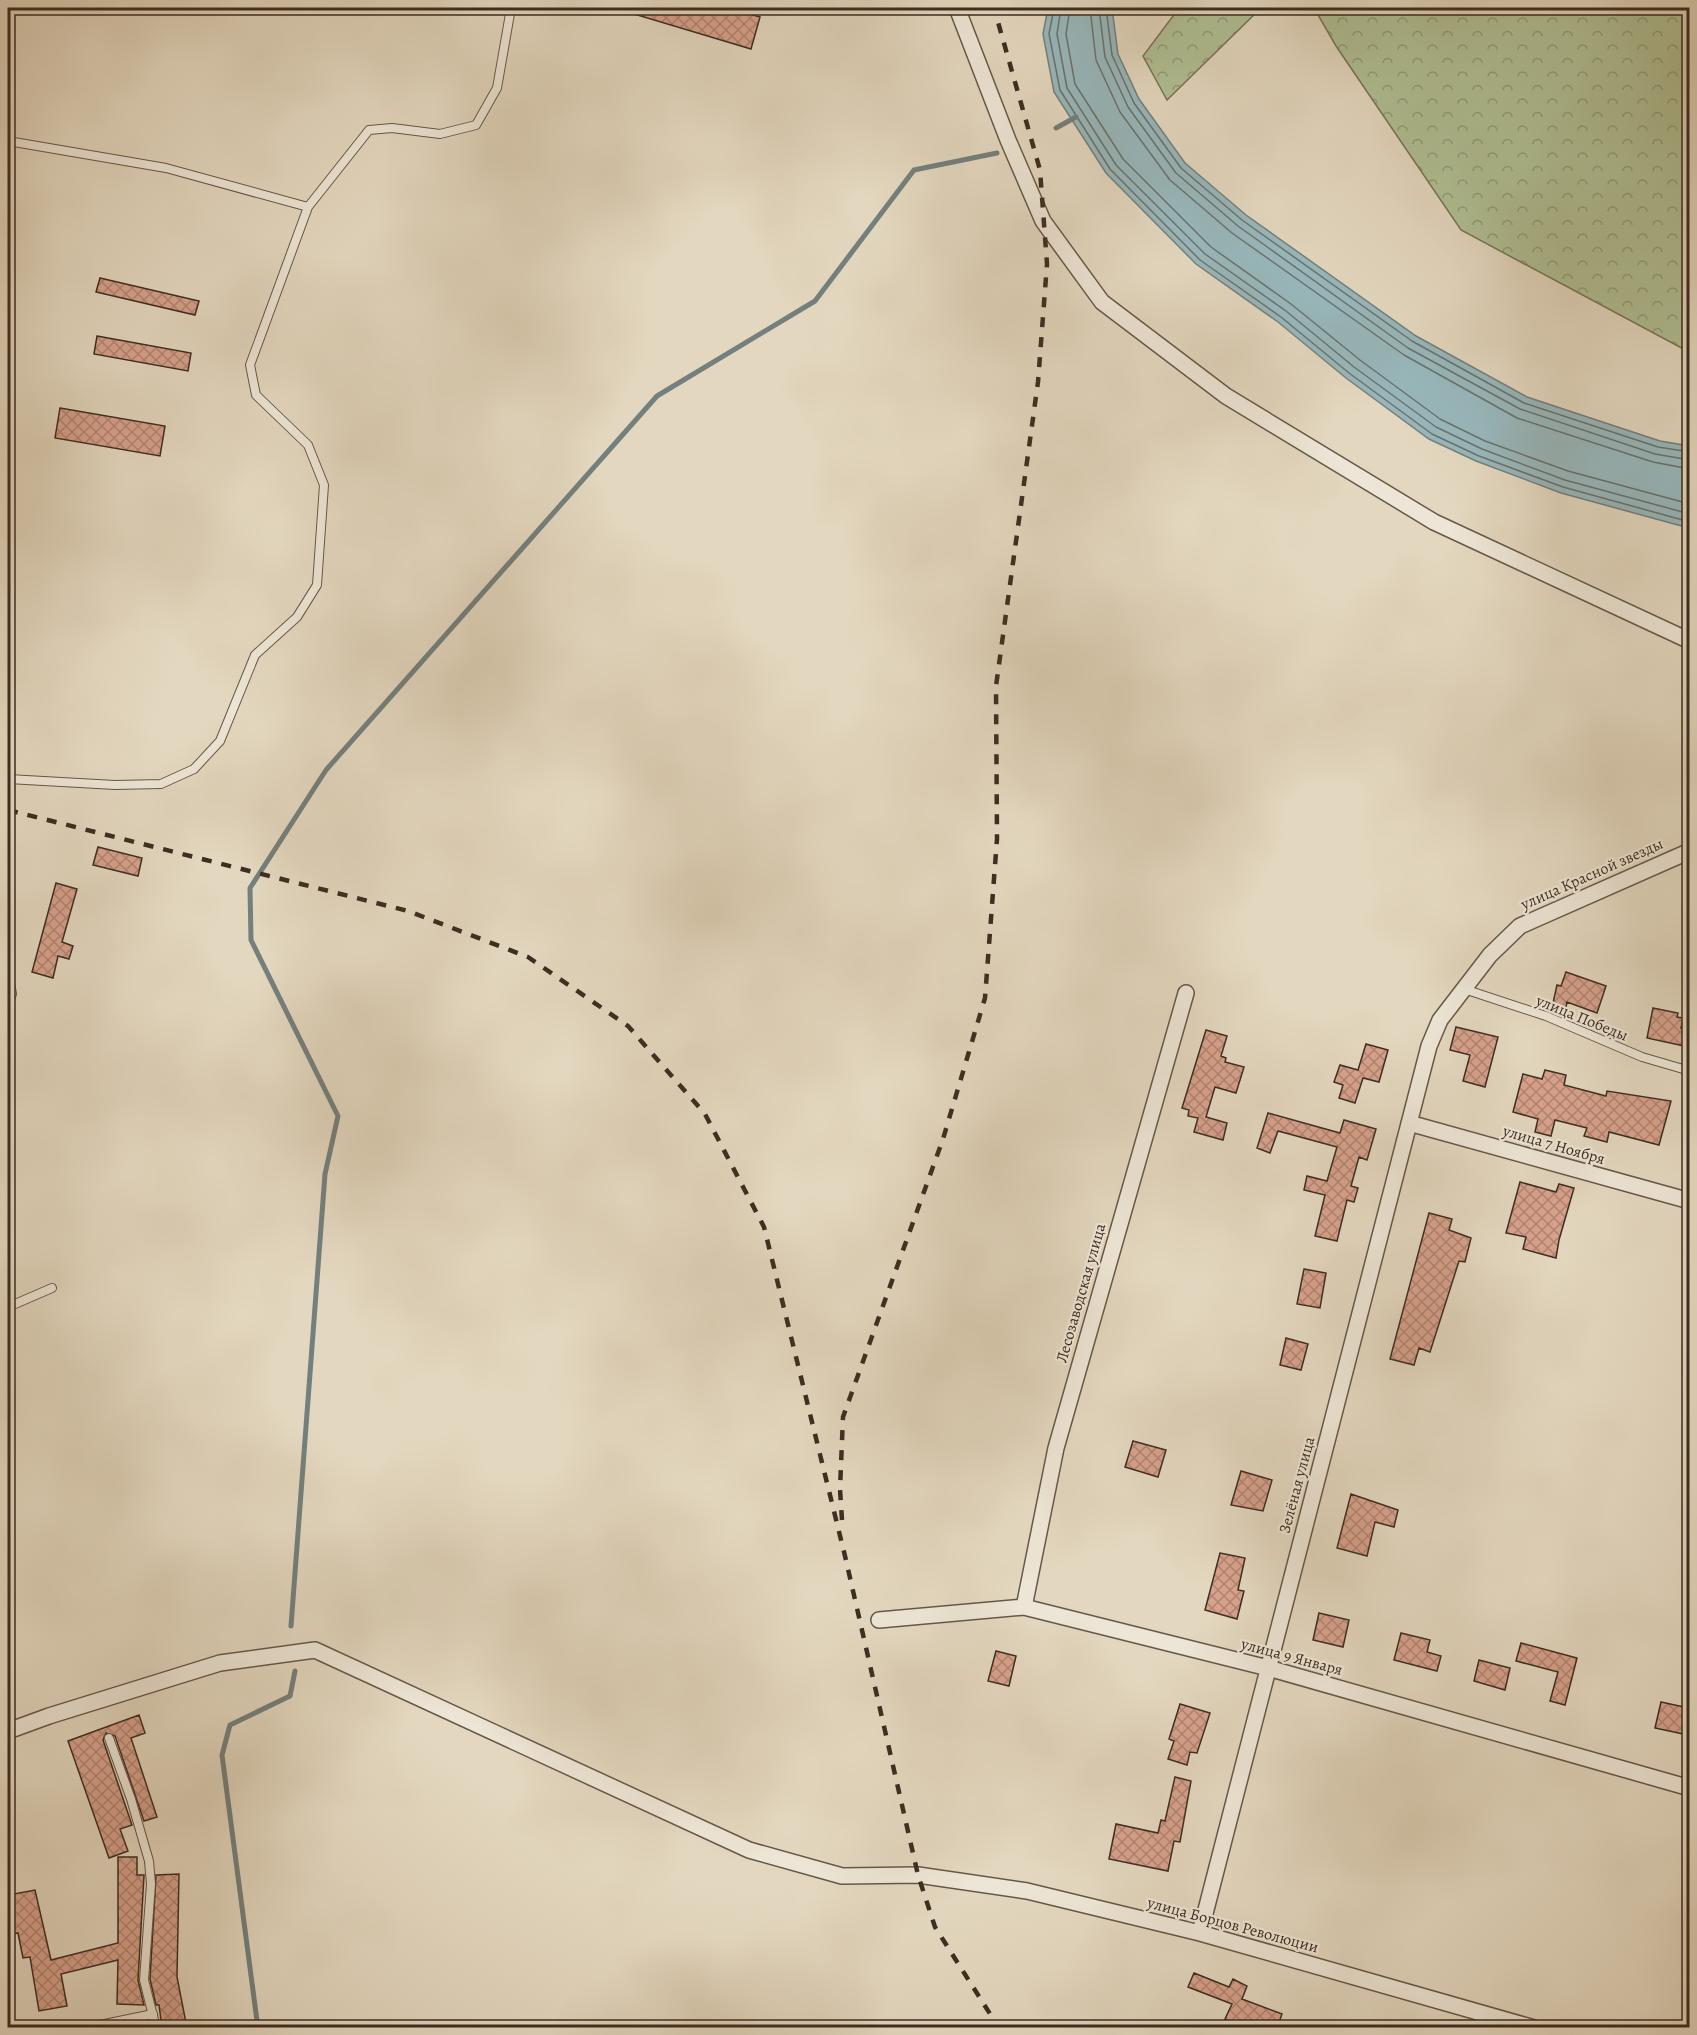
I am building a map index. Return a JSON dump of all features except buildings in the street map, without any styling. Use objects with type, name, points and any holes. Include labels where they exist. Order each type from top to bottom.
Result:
[{"type":"street","points":[[958,8],[1008,140],[1043,221],[1102,302],[1226,396],[1434,522],[1689,641]]},
{"type":"street","name":"улица Красной звезды","points":[[1429,1046],[1440,1020],[1490,955],[1520,926],[1689,851]]},
{"type":"street","name":"Лесозаводская улица","points":[[1024,1607],[1056,1448],[1186,993]]},
{"type":"street","name":"Зелёная улица","points":[[1200,1933],[1429,1046]]},
{"type":"street","name":"улица 7 Ноября","points":[[1409,1123],[1689,1201]]},
{"type":"street","name":"улица 9 Января","points":[[879,1620],[1024,1607],[1268,1668],[1689,1788]]},
{"type":"street","name":"улица Борцов Революции","points":[[8,1731],[220,1663],[315,1650],[749,1850],[842,1876],[918,1875],[1027,1891],[1200,1933],[1534,2028]]},
{"type":"lane","points":[[8,779],[115,785],[161,784],[194,769],[220,741],[255,655],[297,617],[317,585],[324,485],[308,445],[256,395],[250,365],[308,207],[369,130],[392,128],[440,134],[476,125],[497,88],[511,8]]},
{"type":"lane","points":[[8,141],[166,168],[308,207]]},
{"type":"lane","points":[[8,970],[12,994],[8,1005]]},
{"type":"lane","name":"улица Победы","points":[[1464,989],[1546,1016],[1642,1057],[1689,1071]]},
{"type":"lane","points":[[8,1307],[52,1288]]},
{"type":"lane","points":[[109,1738],[131,1799],[149,1861],[151,1884],[144,1980],[156,2028]]},
{"type":"lane","points":[[85,2028],[153,2014]]},
{"type":"green space","points":[[1179,8],[1261,8],[1167,100],[1143,56]]},
{"type":"green space","points":[[1314,8],[1689,8],[1689,352],[1461,230],[1336,46]]},
{"type":"water","points":[[1048,8],[1112,8],[1118,54],[1139,99],[1185,163],[1246,215],[1416,336],[1527,397],[1660,441],[1689,446],[1689,528],[1561,493],[1476,461],[1429,439],[1346,378],[1278,322],[1196,264],[1106,173],[1054,92],[1043,34]]},
{"type":"waterway","points":[[1056,128],[1076,117]]},
{"type":"waterway","points":[[291,1626],[325,1174],[338,1116],[251,940],[250,888],[326,770],[657,396],[815,301],[914,170],[997,153]]},
{"type":"waterway","points":[[264,2028],[257,2021],[222,1755],[230,1725],[290,1696],[295,1671]]},
{"type":"railway","points":[[842,1520],[840,1489],[843,1417],[943,1139],[985,998],[997,839],[996,686],[1038,382],[1047,264],[1040,170],[994,8]]},
{"type":"railway","points":[[8,810],[408,911],[528,957],[628,1026],[705,1114],[764,1227],[845,1556],[918,1875],[935,1927],[999,2028]]}]
